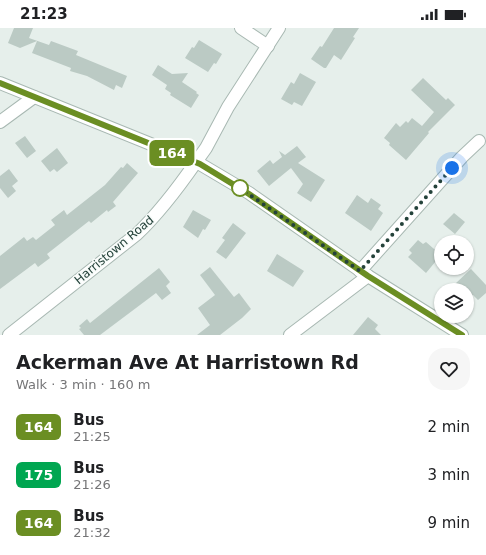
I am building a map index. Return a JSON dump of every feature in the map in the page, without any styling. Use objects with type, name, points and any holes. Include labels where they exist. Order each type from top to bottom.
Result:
[{"type":"street","points":[[241,28],[268,46]]},
{"type":"street","name":"Harristown Road","points":[[9,335],[137,234],[154,218],[172,197],[206,148],[228,107],[279,28]]},
{"type":"street","points":[[0,84],[196,162],[249,194],[364,274],[462,335]]},
{"type":"street","points":[[0,122],[34,97]]},
{"type":"street","points":[[290,335],[364,274],[462,157],[479,141]]},
{"type":"building","points":[[14,28],[33,28],[29,38],[49,45],[51,41],[78,51],[76,55],[127,76],[122,88],[116,85],[114,90],[87,76],[70,71],[71,68],[32,53],[37,41],[20,48],[8,43]]},
{"type":"building","points":[[334,28],[359,28],[353,37],[355,38],[341,60],[334,55],[326,68],[324,68],[311,59],[320,46],[322,47]]},
{"type":"building","points":[[199,40],[222,54],[216,64],[214,63],[208,72],[185,58],[192,47],[194,48]]},
{"type":"building","points":[[158,65],[172,74],[188,73],[182,82],[199,95],[191,108],[170,95],[171,93],[165,89],[167,85],[152,75]]},
{"type":"building","points":[[300,73],[316,82],[302,106],[294,102],[292,105],[281,99],[291,82],[294,84]]},
{"type":"building","points":[[423,78],[446,100],[448,98],[455,105],[428,132],[429,133],[406,160],[389,145],[390,143],[384,138],[396,123],[400,127],[406,121],[408,123],[412,118],[422,126],[434,112],[411,90]]},
{"type":"building","points":[[25,136],[36,151],[27,158],[15,143]]},
{"type":"building","points":[[297,146],[306,157],[298,163],[325,180],[311,202],[297,193],[303,184],[291,168],[269,186],[257,171],[270,160],[273,164],[282,157],[279,151],[285,155]]},
{"type":"building","points":[[57,148],[68,163],[57,172],[54,169],[50,172],[41,161]]},
{"type":"building","points":[[127,163],[138,173],[113,202],[116,206],[108,212],[107,210],[91,223],[89,221],[47,254],[50,258],[38,267],[35,263],[0,289],[0,256],[24,237],[27,241],[33,237],[36,240],[55,225],[51,220],[64,210],[67,215],[105,185],[121,167],[123,168]]},
{"type":"building","points":[[9,169],[18,181],[12,186],[16,191],[8,198],[0,188],[0,176]]},
{"type":"building","points":[[357,195],[368,203],[371,198],[381,205],[378,209],[383,213],[371,231],[345,213]]},
{"type":"building","points":[[193,210],[211,220],[205,230],[203,229],[198,238],[183,227]]},
{"type":"building","points":[[454,213],[465,222],[455,234],[443,224]]},
{"type":"building","points":[[233,223],[246,233],[226,259],[216,252],[225,240],[222,238]]},
{"type":"building","points":[[418,240],[423,244],[426,242],[434,249],[434,263],[426,273],[408,257],[412,253],[409,250]]},
{"type":"building","points":[[277,254],[304,271],[293,287],[267,271]]},
{"type":"building","points":[[210,267],[234,297],[239,293],[251,309],[220,335],[197,335],[210,325],[198,308],[215,295],[200,275]]},
{"type":"building","points":[[159,268],[170,282],[166,286],[171,293],[162,300],[156,293],[100,335],[84,335],[79,329],[81,328],[79,326],[87,319],[90,323]]},
{"type":"building","points":[[474,272],[486,285],[486,293],[478,300],[474,296],[474,283],[456,283],[465,275],[474,275]]},
{"type":"building","points":[[368,317],[378,325],[375,329],[381,335],[353,335]]},
{"type":"bus line","name":"164","points":[[0,83],[200,164],[249,194],[368,276],[462,335]]},
{"type":"route","points":[[240,188],[237,186],[360,271],[452,168]]}]
